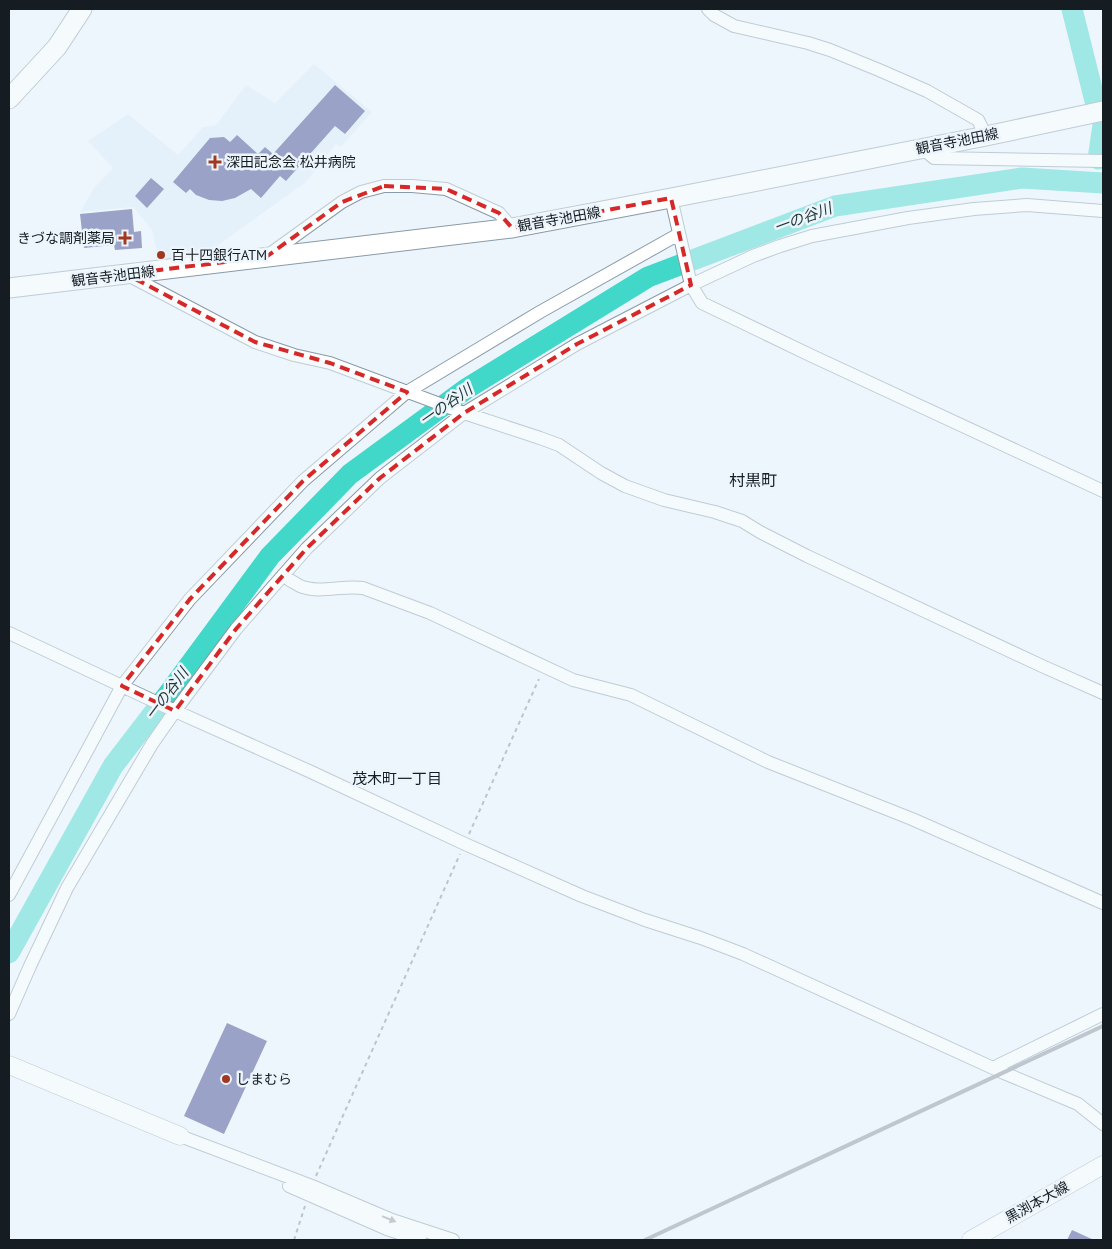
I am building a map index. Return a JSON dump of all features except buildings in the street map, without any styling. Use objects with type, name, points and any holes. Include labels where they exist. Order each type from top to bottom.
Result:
[{"type":"main road","points":[[9,99],[57,47],[82,9]]},
{"type":"main road","name":"観音寺池田線","points":[[9,288],[512,228],[986,136],[1103,111]]},
{"type":"street","points":[[708,9],[714,15],[734,26],[830,50],[927,91],[978,120],[986,136]]},
{"type":"street","points":[[922,148],[934,158],[1103,161]]},
{"type":"street","points":[[266,257],[342,202],[361,192],[384,186],[446,189],[499,212],[512,228]]},
{"type":"street","points":[[671,198],[691,284],[702,303],[1103,491]]},
{"type":"street","points":[[9,1014],[67,888],[152,744],[236,629],[307,548],[380,478],[464,413],[577,344],[691,284],[753,256],[812,236],[908,218],[1027,205],[1103,211]]},
{"type":"street","points":[[9,895],[122,686],[190,600],[302,481],[408,392],[540,312],[679,234]]},
{"type":"street","points":[[126,274],[254,342],[294,355],[330,363],[464,413],[559,445],[601,473],[625,486],[664,500],[716,512],[742,521],[807,556],[1103,693]]},
{"type":"street","points":[[283,576],[299,586],[310,589],[362,588],[430,614],[573,680],[631,695],[768,762],[912,819],[1103,904]]},
{"type":"street","points":[[9,633],[175,711],[582,896],[743,954],[993,1068],[1078,1104],[1103,1124]]},
{"type":"street","points":[[993,1068],[1103,1014]]},
{"type":"street","points":[[9,1065],[310,1191],[387,1229],[420,1240]]},
{"type":"street","name":"黒渕本大線","points":[[971,1240],[1103,1165]]},
{"type":"street","points":[[310,1191],[453,1240]]},
{"type":"path","points":[[294,1240],[310,1191],[544,667]]},
{"type":"highlighted area","points":[[384,186],[446,189],[499,213],[512,228],[671,198],[691,285],[577,344],[464,413],[380,478],[307,548],[236,629],[175,711],[122,686],[190,599],[303,481],[407,392],[330,363],[255,342],[126,274],[266,257],[342,202]]},
{"type":"shaded area","name":"深田記念会 松井病院","points":[[314,64],[372,112],[341,147],[336,144],[306,182],[203,256],[159,260],[152,230],[133,207],[80,212],[94,188],[113,168],[88,141],[128,114],[178,155],[203,127],[216,125],[246,85],[275,103]]},
{"type":"waterway","points":[[1072,9],[1096,105]]},
{"type":"waterway","points":[[1098,159],[1103,125]]},
{"type":"waterway","name":"一の谷川","points":[[9,953],[113,766],[270,556],[350,474],[466,389],[648,277],[835,206],[1022,178],[1103,183]]},
{"type":"railway","points":[[645,1240],[1103,1026]]},
{"type":"place","name":"深田記念会 松井病院","points":[[215,162]]},
{"type":"place","name":"きづな調剤薬局","points":[[125,238]]},
{"type":"place","name":"百十四銀行ATM","points":[[161,255]]},
{"type":"place","name":"しまむら","points":[[226,1079]]},
{"type":"district","name":"村黒町","points":[[753,480]]},
{"type":"district","name":"茂木町一丁目","points":[[397,779]]}]
